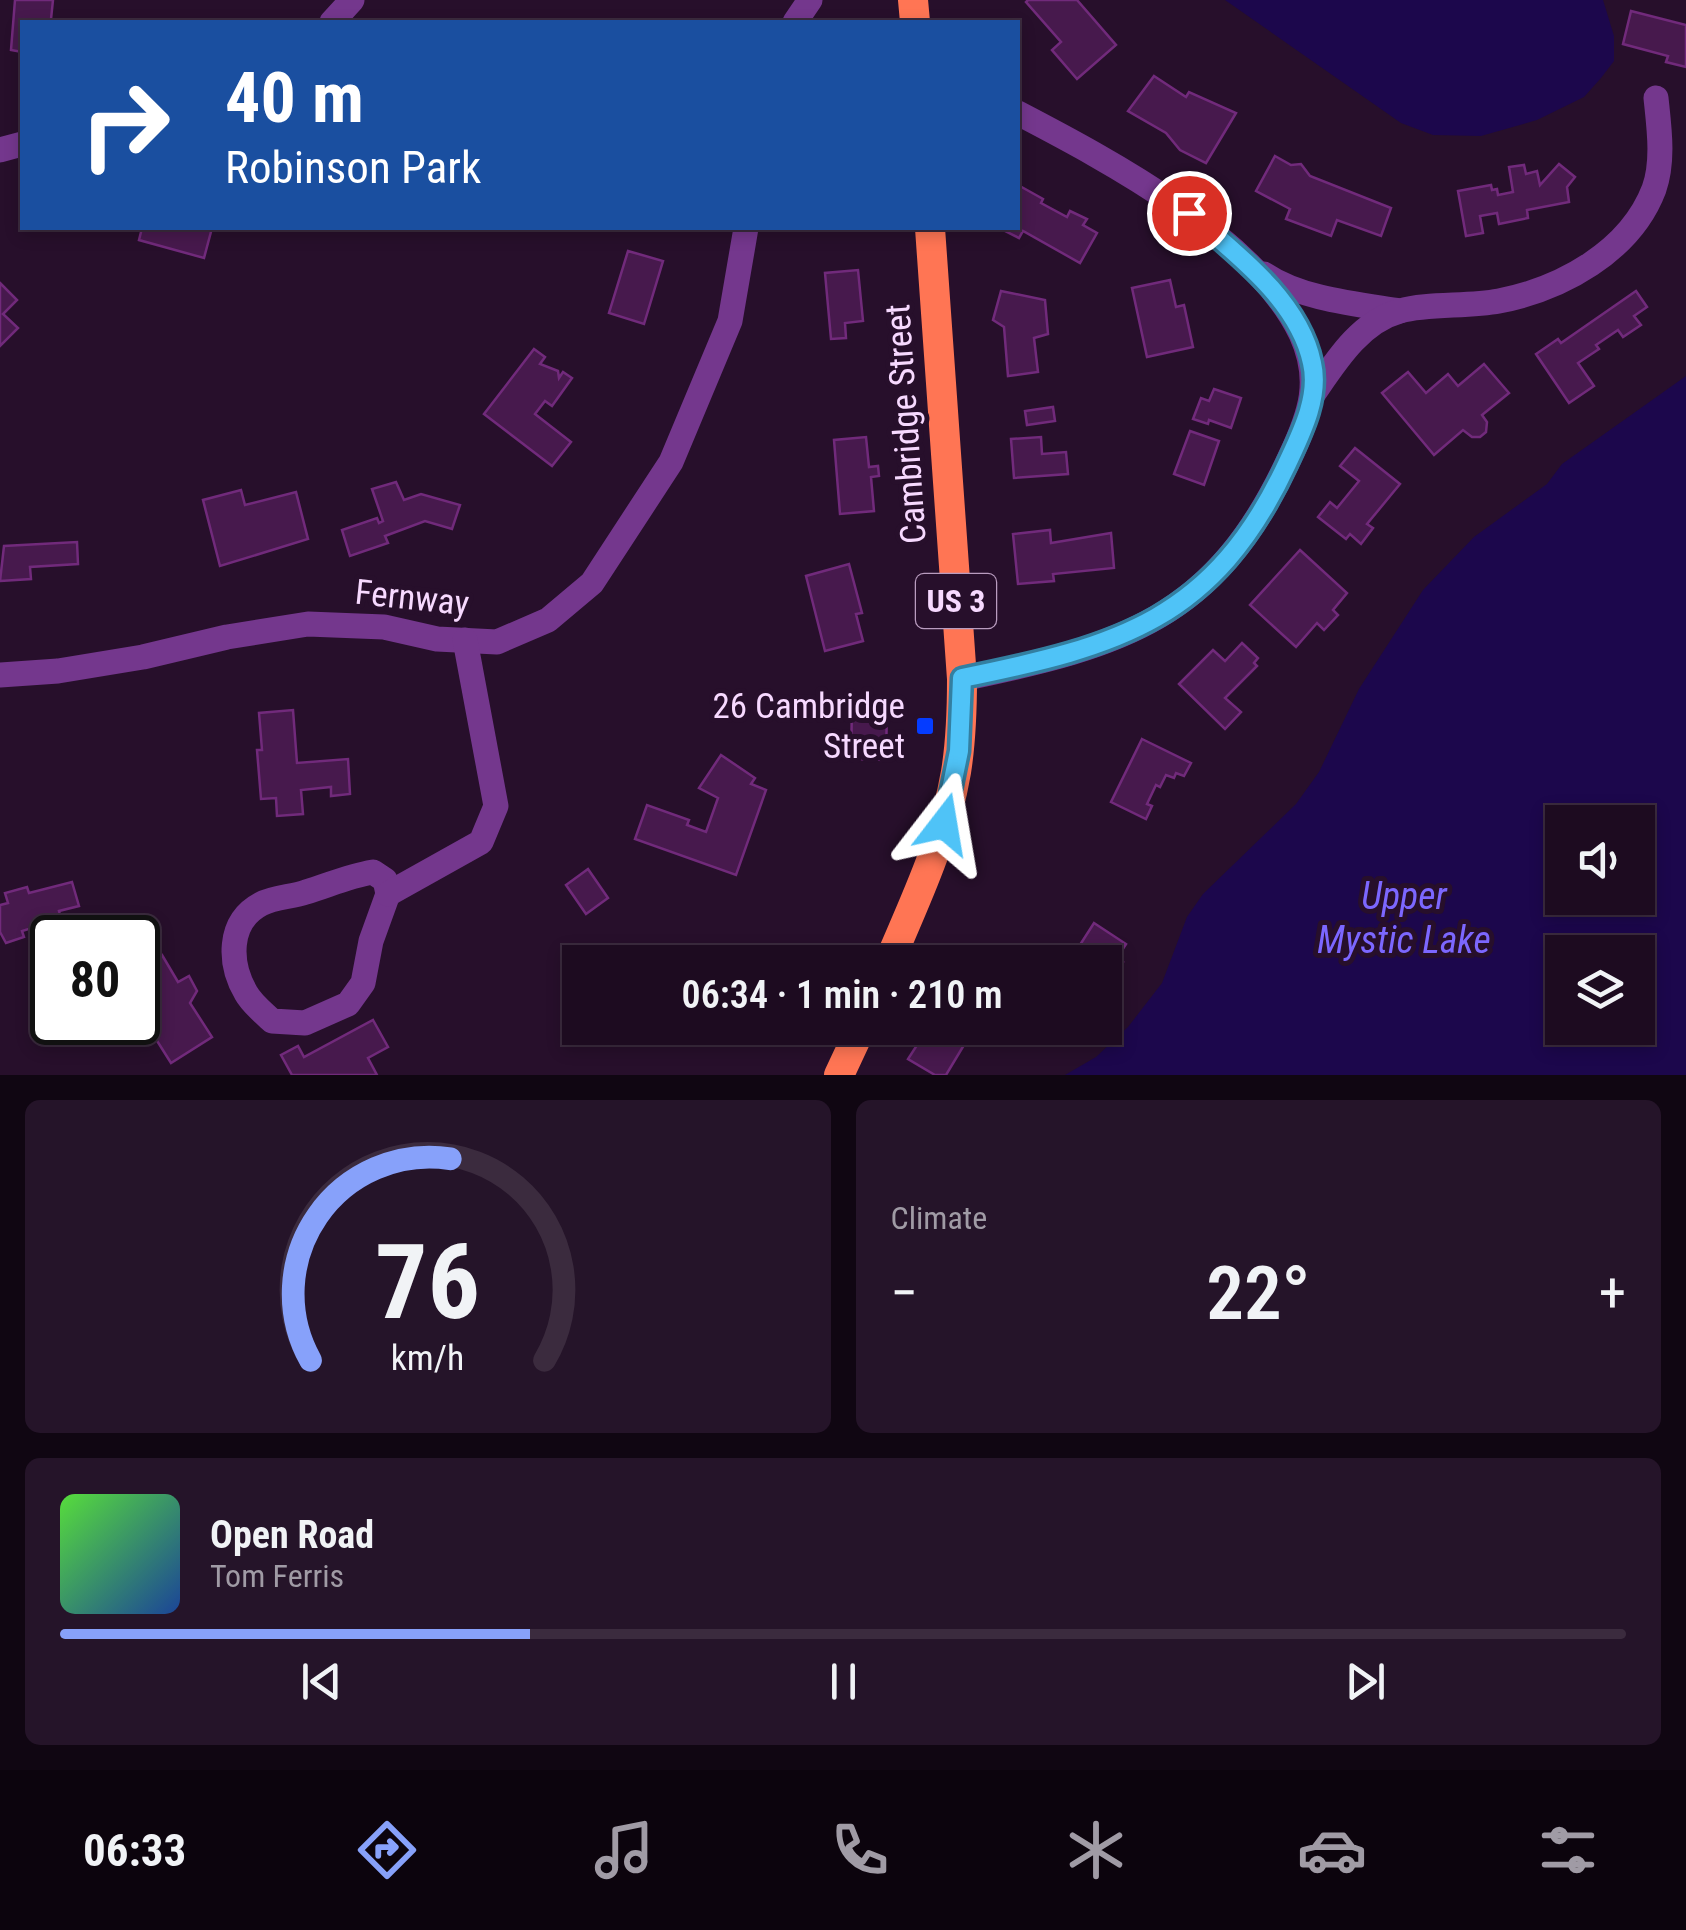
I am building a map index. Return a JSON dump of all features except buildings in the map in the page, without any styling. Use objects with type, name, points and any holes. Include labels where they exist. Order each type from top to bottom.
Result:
[{"type":"highway","name":"Cambridge Street","points":[[897,945],[948,808],[959,751],[962,678],[930,230]]},
{"type":"highway","points":[[839,1075],[853,1045]]},
{"type":"street","points":[[334,20],[352,0]]},
{"type":"street","points":[[1247,264],[1279,284],[1400,311],[1454,308],[1514,297],[1559,282],[1590,266],[1611,249],[1654,188],[1661,141],[1656,98]]},
{"type":"street","points":[[1020,114],[1189,213],[1247,264],[1279,299],[1300,332],[1312,363],[1314,393]]},
{"type":"street","name":"Fernway","points":[[0,675],[143,657],[227,637],[308,624],[384,627],[436,639],[496,642],[548,620],[592,583],[671,462],[730,321],[746,230]]},
{"type":"street","points":[[962,678],[1097,646],[1150,624],[1199,589],[1238,549],[1270,502],[1314,393],[1344,348],[1374,324],[1400,311]]},
{"type":"street","points":[[388,894],[385,880],[374,872],[260,904],[233,939],[235,969],[248,996],[272,1021],[305,1023],[348,1004],[363,983],[371,941],[388,894],[481,842],[496,806],[465,640]]},
{"type":"water","points":[[1225,0],[1603,0],[1614,36],[1614,61],[1584,97],[1537,120],[1481,136],[1433,135],[1401,123]]},
{"type":"water","name":"Upper Mystic Lake","points":[[1686,376],[1686,1075],[1065,1075],[1109,1045],[1122,1045],[1122,1033],[1162,983],[1187,917],[1203,894],[1296,804],[1319,772],[1359,689],[1423,590],[1474,537],[1547,484],[1562,464]]},
{"type":"place","name":"26 Cambridge Street","points":[[925,726]]},
{"type":"route","points":[[944,824],[956,776],[962,678],[1076,653],[1150,624],[1199,589],[1238,549],[1270,502],[1298,440],[1314,393],[1312,363],[1300,332],[1279,299],[1247,264],[1189,213]]}]
